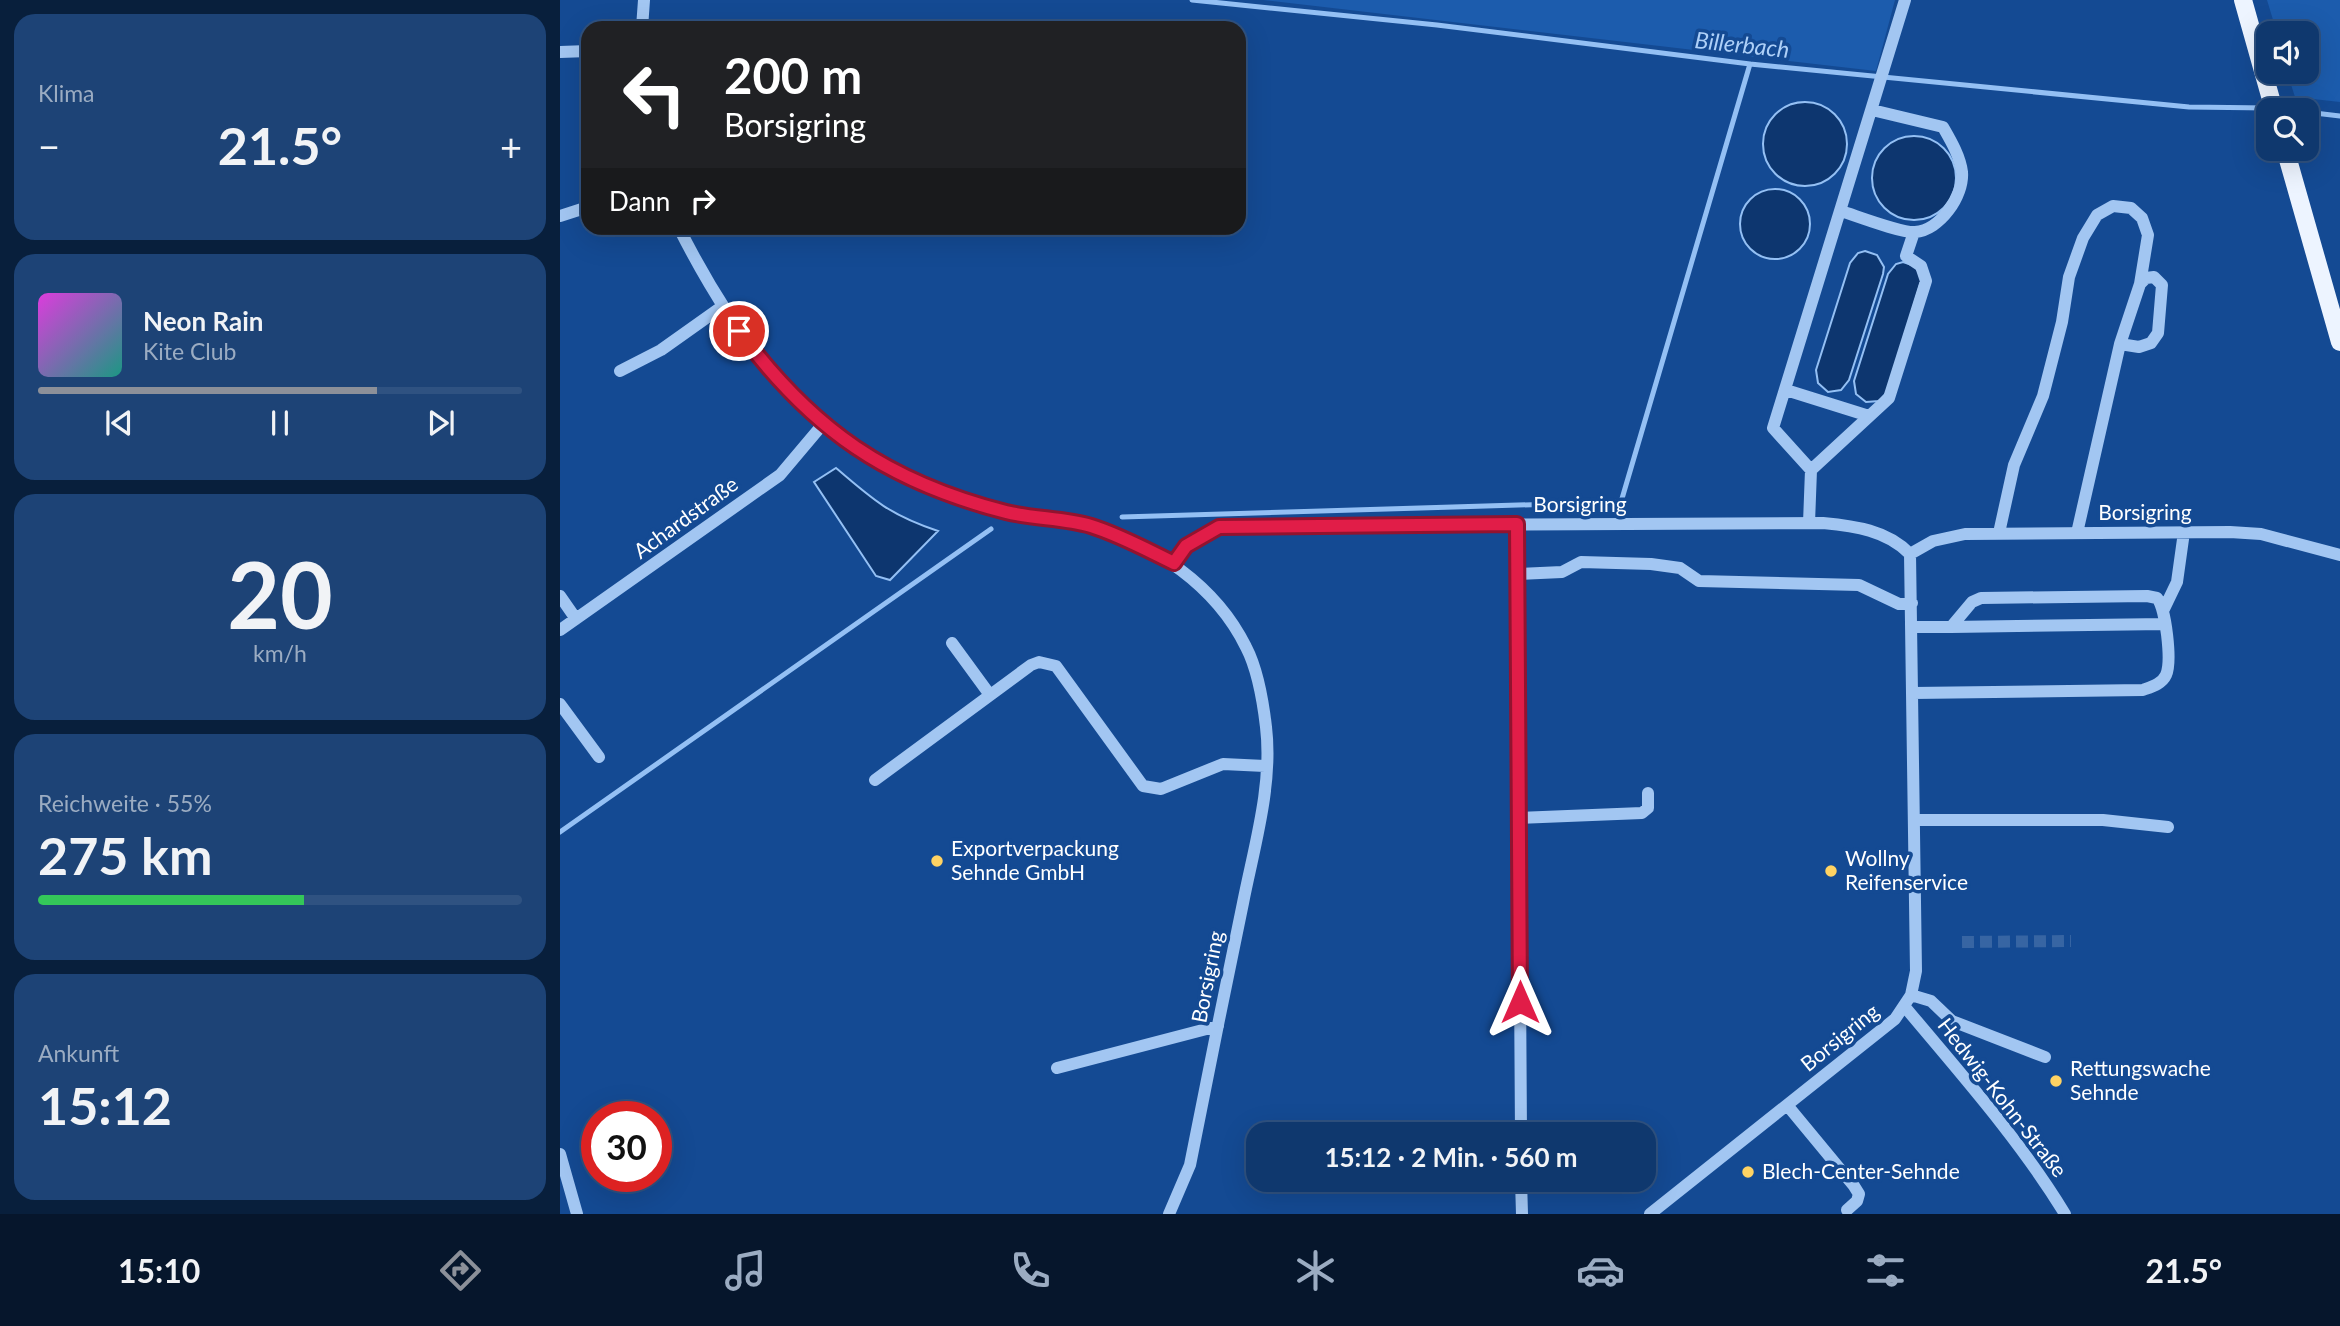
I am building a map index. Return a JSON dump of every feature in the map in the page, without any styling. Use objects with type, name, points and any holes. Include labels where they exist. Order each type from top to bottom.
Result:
[{"type":"main road","points":[[2243,0],[2271,98]]},
{"type":"main road","points":[[2288,161],[2340,342]]},
{"type":"street","points":[[642,21],[644,0]]},
{"type":"street","points":[[1809,523],[1811,470],[1773,428],[1905,0]]},
{"type":"street","points":[[560,52],[581,51]]},
{"type":"street","points":[[1841,211],[1914,232],[1929,228],[1944,216],[1958,196],[1962,174],[1956,149],[1943,127],[1872,110]]},
{"type":"street","points":[[1999,533],[2014,465],[2043,396],[2062,322],[2068,277],[2097,215],[2113,206],[2130,208],[2142,218],[2148,235],[2140,284],[2120,344],[2077,533]]},
{"type":"street","points":[[560,216],[581,209]]},
{"type":"street","points":[[1811,470],[1889,398],[1926,281],[1921,266],[1906,256],[1914,232]]},
{"type":"street","name":"Borsigring","points":[[683,235],[723,306],[760,358],[822,424],[855,450],[894,472],[943,494],[1009,513],[1089,525],[1128,540],[1174,563],[1228,617],[1247,649],[1266,730],[1263,802],[1190,1165],[1169,1214]]},
{"type":"street","points":[[2120,344],[2139,347],[2151,343],[2158,333],[2162,285],[2154,277],[2146,278],[2140,284]]},
{"type":"street","points":[[620,371],[661,350],[723,306]]},
{"type":"street","points":[[1786,390],[1869,416]]},
{"type":"street","name":"Achardstraße","points":[[560,630],[780,475],[822,424]]},
{"type":"street","name":"Borsigring","points":[[1174,563],[1186,546],[1219,527],[1517,524],[1809,523],[1867,530],[1893,540],[1910,554],[1924,545],[1949,536],[1999,533],[2260,534],[2340,555]]},
{"type":"street","points":[[1517,524],[1521,1122]]},
{"type":"street","points":[[2164,609],[2177,582],[2184,532]]},
{"type":"street","points":[[1910,554],[1916,971],[1908,1001],[1931,1001],[1952,1021],[2045,1057]]},
{"type":"street","points":[[1518,573],[1562,572],[1581,562],[1651,564],[1680,568],[1699,581],[1859,585],[1899,604],[1912,603]]},
{"type":"street","points":[[560,596],[576,619]]},
{"type":"street","points":[[1913,693],[2143,690],[2156,686],[2166,676],[2168,660],[2164,609],[2157,598],[1981,598],[1972,601],[1951,627]]},
{"type":"street","points":[[1912,628],[2165,624]]},
{"type":"street","points":[[952,643],[990,695]]},
{"type":"street","points":[[875,780],[1031,664],[1048,663],[1056,666],[1137,780],[1152,789],[1161,789],[1223,764],[1265,766]]},
{"type":"street","points":[[560,704],[599,757]]},
{"type":"street","points":[[1519,818],[1642,813],[1648,808],[1648,793]]},
{"type":"street","points":[[1914,820],[2103,820],[2168,827]]},
{"type":"street","name":"Borsigring","points":[[1650,1214],[1895,1019],[1908,1001]]},
{"type":"street","name":"Hedwig-Kohn-Straße","points":[[1908,1001],[2046,1182],[2065,1214]]},
{"type":"street","points":[[1057,1068],[1218,1026]]},
{"type":"street","points":[[1787,1105],[1859,1194],[1857,1201],[1847,1210]]},
{"type":"street","points":[[560,1154],[577,1214]]},
{"type":"street","points":[[1521,1192],[1522,1214]]},
{"type":"shaded area","points":[[1263,0],[1895,0],[1876,71]]},
{"type":"shaded area","points":[[2267,0],[2340,0],[2340,102],[2295,97],[2291,84],[2319,84],[2319,21],[2273,21]]},
{"type":"shaded area","points":[[1805,102],[1821,105],[1835,114],[1844,128],[1847,144],[1844,160],[1835,174],[1821,183],[1805,186],[1789,183],[1775,174],[1766,160],[1763,144],[1766,128],[1775,114],[1789,105]]},
{"type":"shaded area","points":[[1906,136],[1922,136],[1938,143],[1949,154],[1956,170],[1953,194],[1944,208],[1922,220],[1906,220],[1890,213],[1879,202],[1872,186],[1872,170],[1879,154],[1890,143]]},
{"type":"shaded area","points":[[1768,189],[1782,189],[1795,195],[1804,204],[1810,224],[1808,237],[1800,249],[1782,259],[1768,259],[1755,253],[1746,244],[1740,231],[1740,217],[1746,204],[1755,195]]},
{"type":"shaded area","points":[[1865,251],[1877,255],[1884,267],[1883,274],[1849,380],[1841,390],[1828,392],[1818,383],[1816,370],[1850,263],[1858,253]]},
{"type":"shaded area","points":[[1903,262],[1915,266],[1922,278],[1888,391],[1879,401],[1866,402],[1856,394],[1854,381],[1888,274],[1896,264]]},
{"type":"shaded area","points":[[836,468],[883,505],[907,519],[938,531],[890,580],[876,576],[814,482]]},
{"type":"waterway","name":"Billerbach","points":[[1192,0],[1437,25],[1750,64],[2189,107],[2256,108]]},
{"type":"waterway","points":[[1122,517],[1621,502],[1750,64]]},
{"type":"waterway","name":"Billerbach","points":[[2319,114],[2340,116]]},
{"type":"waterway","points":[[560,832],[991,529]]},
{"type":"tunnel","points":[[1962,942],[2071,941]]},
{"type":"place","name":"Exportverpackung Sehnde GmbH","points":[[937,861]]},
{"type":"place","name":"Wollny Reifenservice","points":[[1831,871]]},
{"type":"place","name":"Rettungswache Sehnde","points":[[2056,1081]]},
{"type":"place","name":"Blech-Center-Sehnde","points":[[1748,1172]]},
{"type":"route","points":[[739,331],[772,373],[822,424],[855,450],[894,472],[943,494],[1009,513],[1089,525],[1128,540],[1174,563],[1186,546],[1205,532],[1219,527],[1517,524],[1520,1002]]}]
